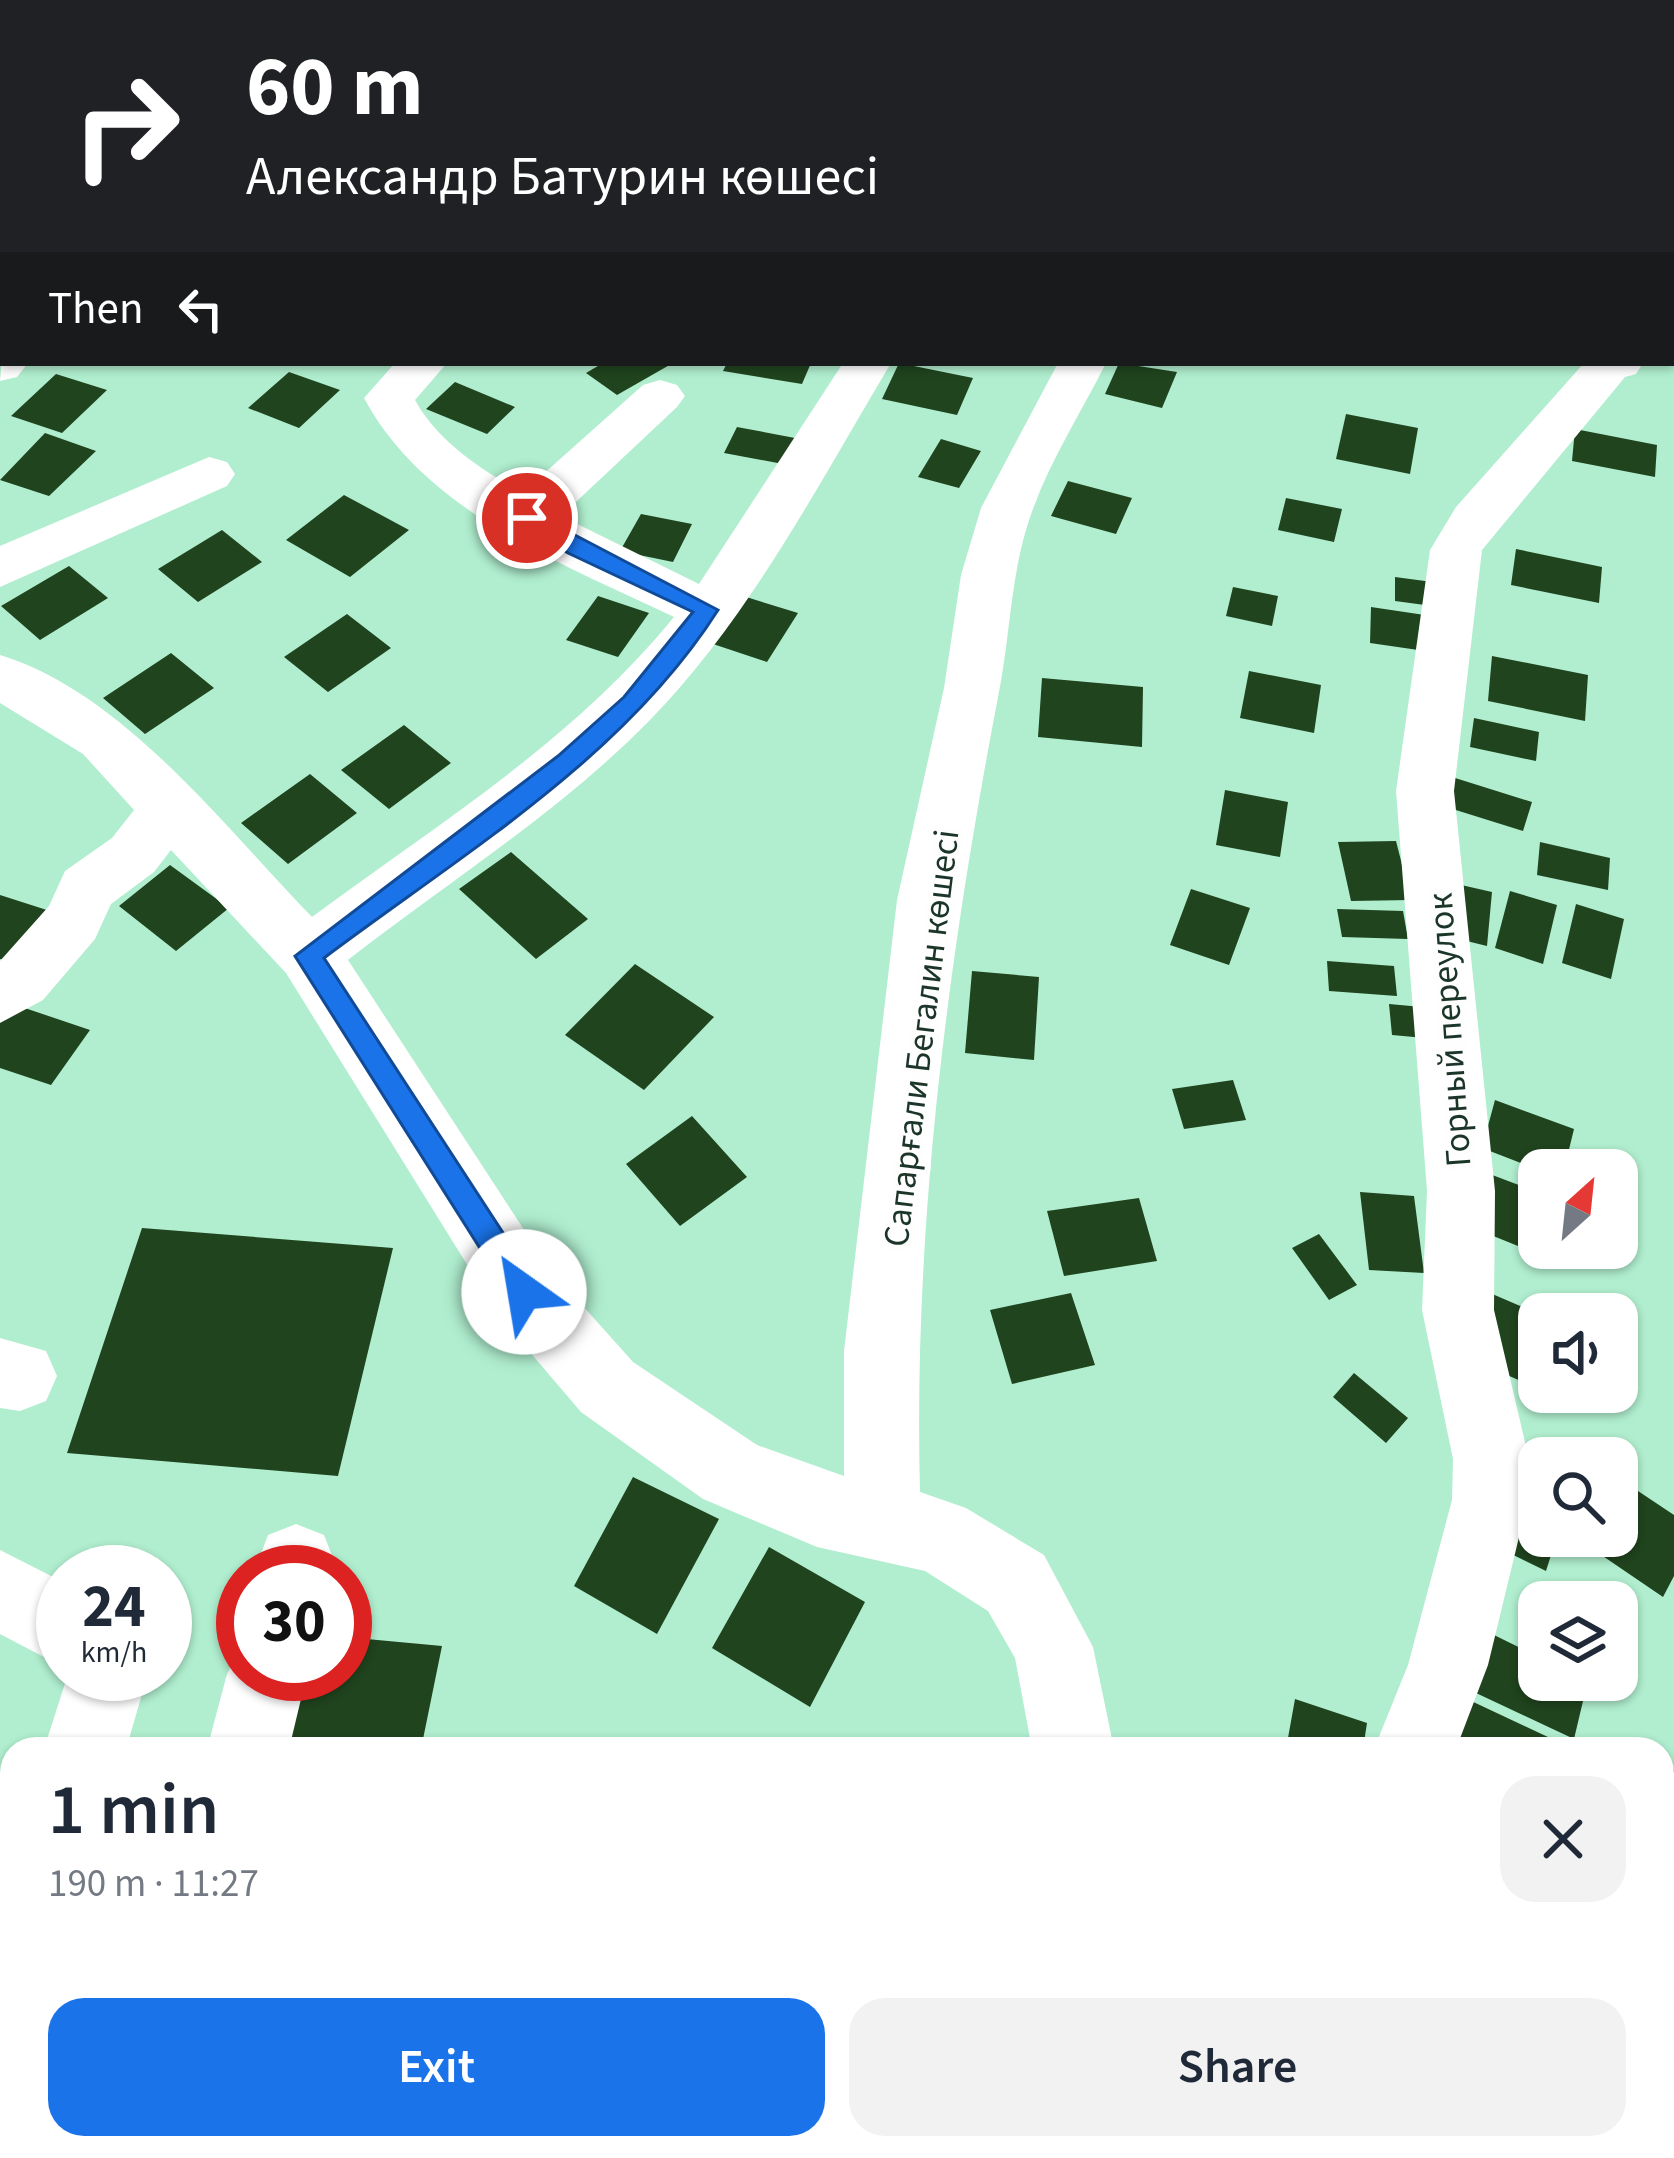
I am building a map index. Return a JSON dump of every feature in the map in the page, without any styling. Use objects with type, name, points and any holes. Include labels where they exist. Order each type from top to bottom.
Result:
[{"type":"street","points":[[421,366],[389,398],[395,420],[434,460],[576,548],[707,610]]},
{"type":"street","points":[[308,956],[566,763],[632,704],[707,610],[865,366]]},
{"type":"street","name":"Сапарғали Бегалин көшесі","points":[[882,1520],[880,1351],[928,900],[972,688],[988,575],[1007,508],[1080,366]]},
{"type":"street","name":"Горный переулок","points":[[1420,1737],[1448,1665],[1490,1500],[1491,1459],[1458,1310],[1461,1191],[1425,791],[1456,550],[1533,449],[1608,366]]},
{"type":"street","points":[[527,518],[660,396]]},
{"type":"street","points":[[0,568],[209,474]]},
{"type":"street","points":[[0,676],[104,739],[308,956],[348,1010],[524,1292],[607,1388],[730,1472],[817,1509],[939,1535],[1016,1583],[1053,1647],[1071,1737]]},
{"type":"street","points":[[0,996],[21,981],[74,921],[87,888],[133,856],[171,807]]},
{"type":"street","points":[[0,1589],[36,1611]]},
{"type":"street","points":[[89,1737],[100,1701]]},
{"type":"street","points":[[251,1737],[260,1701]]},
{"type":"building","points":[[598,366],[668,366],[617,395],[586,373]]},
{"type":"building","points":[[726,366],[810,366],[802,384],[723,371]]},
{"type":"building","points":[[898,366],[973,378],[957,415],[882,399]]},
{"type":"building","points":[[1118,366],[1177,372],[1162,408],[1105,394]]},
{"type":"building","points":[[289,372],[340,390],[299,428],[248,408]]},
{"type":"building","points":[[56,374],[107,390],[62,433],[11,416]]},
{"type":"building","points":[[455,382],[515,407],[487,434],[426,409]]},
{"type":"building","points":[[1346,414],[1418,428],[1410,474],[1336,459]]},
{"type":"building","points":[[737,427],[795,438],[783,464],[724,453]]},
{"type":"building","points":[[1575,429],[1657,445],[1655,477],[1572,461]]},
{"type":"building","points":[[45,433],[96,451],[49,496],[0,480]]},
{"type":"building","points":[[941,439],[981,451],[959,488],[918,477]]},
{"type":"building","points":[[1068,481],[1132,498],[1116,534],[1051,516]]},
{"type":"building","points":[[344,495],[409,530],[350,577],[286,540]]},
{"type":"building","points":[[1286,498],[1342,509],[1334,542],[1278,530]]},
{"type":"building","points":[[641,514],[692,524],[673,562],[620,551]]},
{"type":"building","points":[[222,530],[262,562],[198,602],[158,569]]},
{"type":"building","points":[[1516,549],[1602,567],[1599,603],[1511,585]]},
{"type":"building","points":[[69,566],[108,598],[40,640],[1,606]]},
{"type":"building","points":[[1395,577],[1440,583],[1440,607],[1395,601]]},
{"type":"building","points":[[1233,587],[1278,596],[1272,626],[1226,616]]},
{"type":"building","points":[[730,592],[798,613],[767,662],[698,639]]},
{"type":"building","points":[[598,596],[649,613],[618,657],[566,640]]},
{"type":"building","points":[[1371,607],[1438,617],[1439,653],[1370,643]]},
{"type":"building","points":[[347,614],[391,648],[328,692],[284,657]]},
{"type":"building","points":[[171,653],[214,688],[145,734],[103,698]]},
{"type":"building","points":[[1492,656],[1588,675],[1585,721],[1488,701]]},
{"type":"building","points":[[1249,671],[1321,685],[1314,733],[1240,718]]},
{"type":"building","points":[[1042,678],[1143,687],[1142,747],[1038,737]]},
{"type":"building","points":[[1474,718],[1539,732],[1536,761],[1470,747]]},
{"type":"building","points":[[404,725],[451,763],[389,809],[341,770]]},
{"type":"building","points":[[310,774],[357,813],[288,864],[241,823]]},
{"type":"building","points":[[1452,777],[1532,802],[1523,831],[1443,806]]},
{"type":"building","points":[[1225,790],[1288,802],[1280,857],[1216,845]]},
{"type":"building","points":[[1396,841],[1411,900],[1351,901],[1338,842]]},
{"type":"building","points":[[1540,842],[1610,858],[1608,890],[1537,875]]},
{"type":"building","points":[[511,852],[588,919],[536,959],[459,889]]},
{"type":"building","points":[[170,865],[229,908],[176,951],[119,906]]},
{"type":"building","points":[[1448,882],[1492,892],[1487,946],[1442,935]]},
{"type":"building","points":[[1191,889],[1250,908],[1229,965],[1170,945]]},
{"type":"building","points":[[1510,891],[1557,905],[1543,964],[1495,948]]},
{"type":"building","points":[[0,895],[53,912],[14,963],[0,959]]},
{"type":"building","points":[[1576,904],[1624,919],[1611,979],[1562,963]]},
{"type":"building","points":[[1337,909],[1403,911],[1408,939],[1342,937]]},
{"type":"building","points":[[1327,961],[1394,966],[1397,996],[1329,991]]},
{"type":"building","points":[[635,964],[714,1017],[644,1090],[565,1035]]},
{"type":"building","points":[[972,971],[1039,977],[1034,1060],[965,1053]]},
{"type":"building","points":[[10,1003],[90,1030],[51,1085],[0,1068],[0,1016]]},
{"type":"building","points":[[1389,1004],[1433,1008],[1436,1039],[1392,1035]]},
{"type":"building","points":[[1233,1080],[1246,1120],[1184,1129],[1172,1089]]},
{"type":"building","points":[[1495,1100],[1574,1129],[1569,1149],[1518,1149],[1518,1162],[1482,1148]]},
{"type":"building","points":[[692,1116],[747,1177],[680,1226],[626,1164]]},
{"type":"building","points":[[1487,1173],[1518,1185],[1518,1246],[1471,1227]]},
{"type":"building","points":[[1360,1192],[1414,1196],[1424,1273],[1369,1270]]},
{"type":"building","points":[[1139,1198],[1157,1261],[1064,1276],[1047,1211]]},
{"type":"building","points":[[142,1228],[393,1248],[338,1476],[67,1453]]},
{"type":"building","points":[[1319,1234],[1357,1285],[1329,1300],[1292,1248]]},
{"type":"building","points":[[1071,1293],[1095,1365],[1012,1384],[990,1310]]},
{"type":"building","points":[[1490,1293],[1518,1305],[1518,1380],[1470,1359]]},
{"type":"building","points":[[1354,1373],[1408,1418],[1386,1443],[1333,1397]]},
{"type":"building","points":[[1518,1474],[1518,1557],[1550,1557],[1546,1571],[1495,1546]]},
{"type":"building","points":[[633,1477],[719,1519],[657,1634],[574,1586]]},
{"type":"building","points":[[1638,1491],[1674,1515],[1674,1576],[1663,1597],[1604,1557],[1638,1557]]},
{"type":"building","points":[[769,1547],[865,1602],[810,1707],[712,1648]]},
{"type":"building","points":[[1492,1634],[1518,1647],[1518,1701],[1583,1701],[1574,1737],[1476,1693]]},
{"type":"building","points":[[372,1640],[442,1646],[423,1737],[287,1737],[296,1701],[372,1701]]},
{"type":"building","points":[[1450,1691],[1548,1737],[1438,1737]]},
{"type":"building","points":[[1295,1699],[1367,1723],[1365,1737],[1288,1737]]},
{"type":"route","points":[[524,1292],[348,1010],[308,956],[566,763],[632,704],[707,610],[576,548],[527,518]]}]
